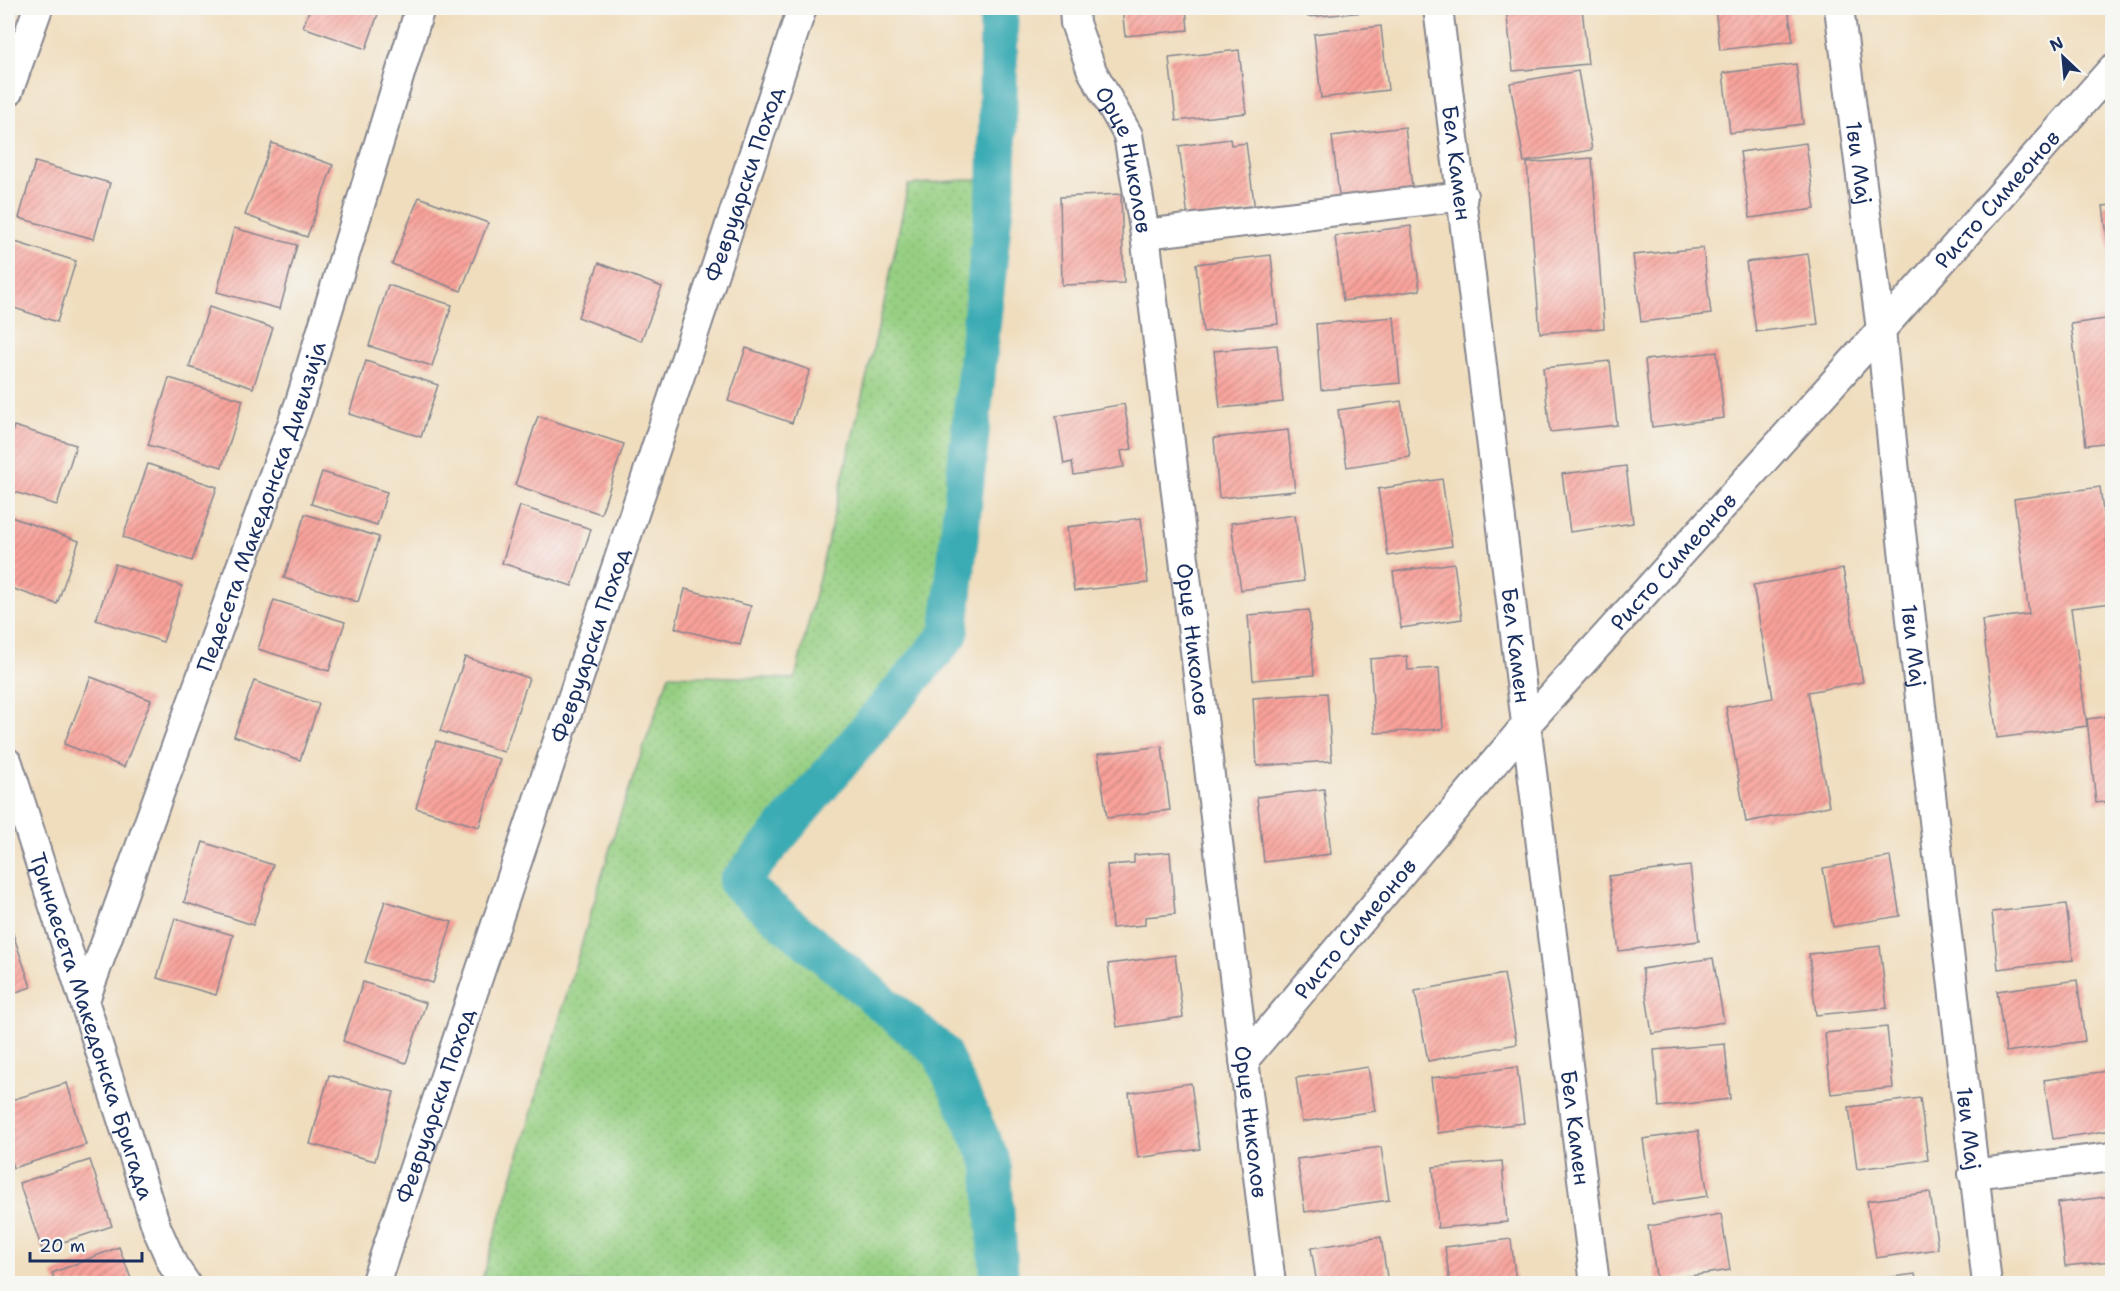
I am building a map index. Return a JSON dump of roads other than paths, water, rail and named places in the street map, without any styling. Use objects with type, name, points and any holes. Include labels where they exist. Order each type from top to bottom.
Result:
[{"type":"street","points":[[8,92],[38,8]]},
{"type":"street","name":"Педесета Македонска Дивизија","points":[[85,1000],[300,402],[420,8]]},
{"type":"street","name":"Февруарски Поход","points":[[375,1284],[628,532],[801,8]]},
{"type":"street","name":"Орце Николов","points":[[1074,8],[1075,23],[1092,71],[1128,135],[1145,234],[1271,1284]]},
{"type":"street","name":"Бел Камен","points":[[1438,8],[1463,196],[1595,1284]]},
{"type":"street","name":"1ви Мај","points":[[1839,8],[1881,330],[1900,524],[1987,1284]]},
{"type":"street","name":"Ристо Симеонов","points":[[1244,1060],[1526,724],[1881,330],[2112,69]]},
{"type":"street","points":[[1145,234],[1463,196]]},
{"type":"street","name":"Тринаесета Македонска Бригада","points":[[8,764],[157,1229],[173,1265],[186,1284]]},
{"type":"street","points":[[1973,1174],[2112,1157]]},
{"type":"waterway","points":[[998,1284],[992,1163],[941,1052],[738,883],[949,634],[997,177],[999,8]]}]
